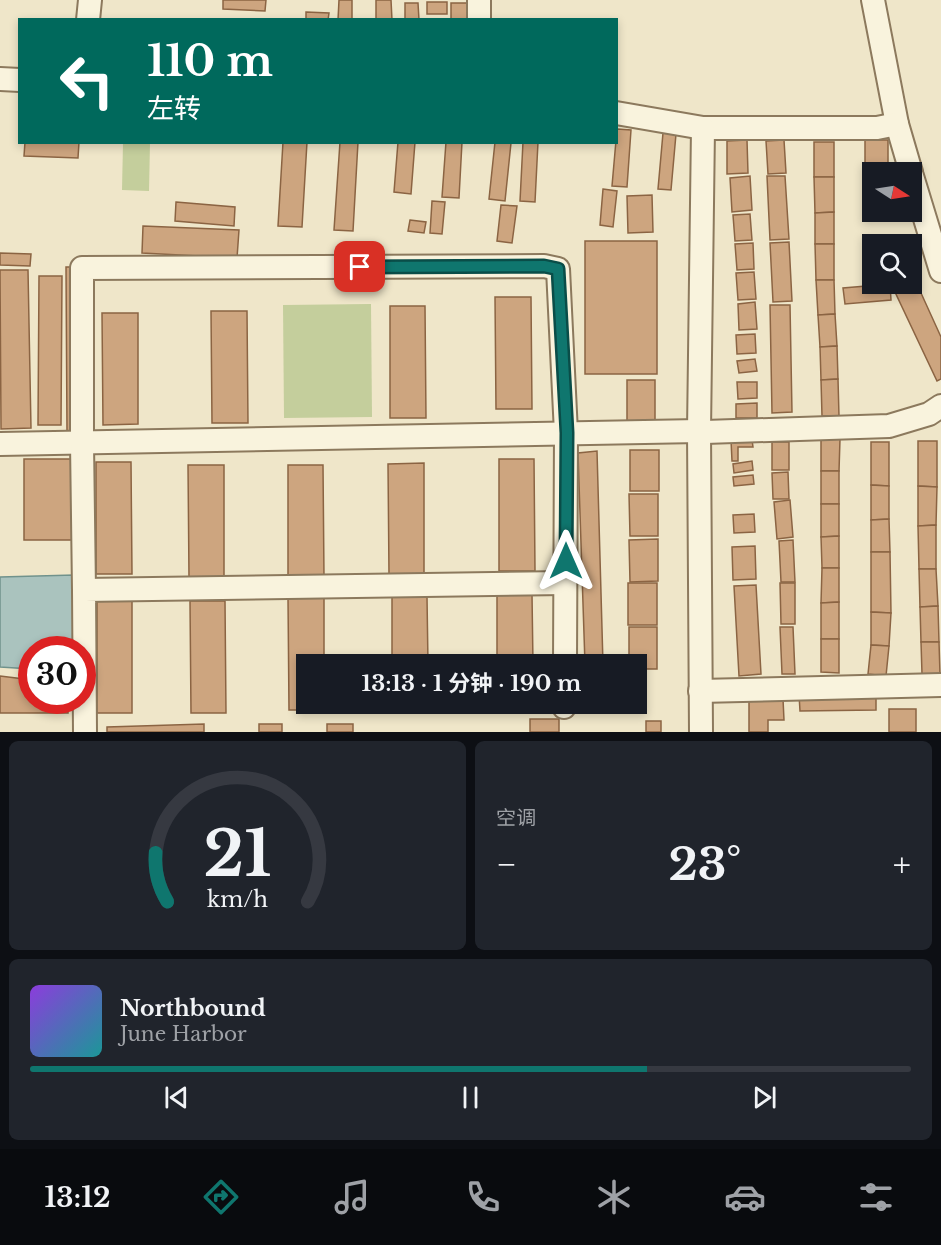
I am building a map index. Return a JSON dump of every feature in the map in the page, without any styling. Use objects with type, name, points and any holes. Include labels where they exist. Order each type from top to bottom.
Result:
[{"type":"street","points":[[88,18],[90,0]]},
{"type":"street","points":[[479,0],[479,18]]},
{"type":"street","points":[[873,0],[897,124],[908,162]]},
{"type":"street","points":[[0,79],[18,80]]},
{"type":"street","points":[[618,113],[703,128],[877,128],[897,124]]},
{"type":"street","points":[[700,732],[699,431],[703,128]]},
{"type":"street","points":[[922,207],[941,270]]},
{"type":"street","points":[[85,732],[82,268],[544,266],[558,269],[567,433],[565,654]]},
{"type":"street","points":[[0,444],[705,432],[889,426],[929,414],[941,406]]},
{"type":"street","points":[[84,590],[565,583]]},
{"type":"street","points":[[700,691],[941,685]]},
{"type":"green space","points":[[123,144],[150,144],[149,191],[122,190]]},
{"type":"green space","points":[[371,304],[372,417],[284,418],[283,305]]},
{"type":"water","points":[[74,575],[73,636],[18,636],[18,668],[0,667],[0,577]]},
{"type":"building","points":[[223,0],[266,0],[265,11],[223,9]]},
{"type":"building","points":[[339,0],[352,0],[352,18],[338,18]]},
{"type":"building","points":[[376,0],[391,0],[392,18],[376,18]]},
{"type":"building","points":[[427,2],[447,2],[447,14],[427,14]]},
{"type":"building","points":[[405,3],[418,3],[419,18],[405,18]]},
{"type":"building","points":[[451,3],[468,3],[468,18],[451,18]]},
{"type":"building","points":[[306,12],[329,13],[328,18],[306,18]]},
{"type":"building","points":[[618,129],[631,130],[627,187],[612,186]]},
{"type":"building","points":[[663,133],[676,134],[671,190],[658,189]]},
{"type":"building","points":[[747,140],[748,173],[727,174],[727,141]]},
{"type":"building","points":[[784,140],[786,173],[768,174],[766,141]]},
{"type":"building","points":[[865,140],[888,140],[888,162],[865,162]]},
{"type":"building","points":[[814,142],[834,142],[834,177],[814,177]]},
{"type":"building","points":[[25,144],[79,144],[78,158],[24,156]]},
{"type":"building","points":[[283,144],[307,144],[302,227],[278,226]]},
{"type":"building","points":[[340,144],[358,144],[353,231],[334,230]]},
{"type":"building","points":[[398,144],[415,144],[411,194],[394,192]]},
{"type":"building","points":[[446,144],[462,144],[459,198],[442,197]]},
{"type":"building","points":[[495,144],[511,144],[505,201],[489,199]]},
{"type":"building","points":[[523,144],[538,144],[535,202],[520,201]]},
{"type":"building","points":[[750,176],[752,210],[732,212],[730,178]]},
{"type":"building","points":[[767,176],[785,176],[789,239],[770,240]]},
{"type":"building","points":[[814,177],[834,177],[834,212],[815,213]]},
{"type":"building","points":[[603,189],[617,191],[613,227],[600,225]]},
{"type":"building","points":[[652,195],[653,232],[628,233],[627,196]]},
{"type":"building","points":[[432,201],[445,202],[442,234],[430,233]]},
{"type":"building","points":[[176,202],[235,207],[234,226],[175,221]]},
{"type":"building","points":[[501,205],[517,206],[512,243],[497,241]]},
{"type":"building","points":[[834,212],[834,244],[815,244],[815,213]]},
{"type":"building","points":[[750,214],[752,240],[735,241],[733,215]]},
{"type":"building","points":[[410,220],[426,222],[424,233],[408,231]]},
{"type":"building","points":[[143,226],[239,230],[237,258],[142,253]]},
{"type":"building","points":[[585,241],[657,241],[657,374],[585,374]]},
{"type":"building","points":[[789,242],[792,301],[773,302],[770,243]]},
{"type":"building","points":[[753,243],[754,269],[737,270],[735,244]]},
{"type":"building","points":[[815,244],[834,244],[834,280],[816,280]]},
{"type":"building","points":[[0,253],[31,254],[30,266],[0,265]]},
{"type":"building","points":[[66,267],[77,267],[78,431],[67,431]]},
{"type":"building","points":[[0,270],[28,270],[31,428],[1,429]]},
{"type":"building","points":[[754,272],[756,299],[738,300],[736,273]]},
{"type":"building","points":[[39,276],[62,276],[61,425],[38,425]]},
{"type":"building","points":[[816,280],[834,280],[835,314],[818,315]]},
{"type":"building","points":[[862,286],[862,294],[891,294],[891,300],[845,304],[843,288]]},
{"type":"building","points":[[896,294],[921,294],[941,337],[941,379],[937,381]]},
{"type":"building","points":[[495,297],[531,297],[532,409],[496,409]]},
{"type":"building","points":[[755,302],[757,329],[739,330],[738,304]]},
{"type":"building","points":[[770,305],[790,305],[792,412],[772,413]]},
{"type":"building","points":[[390,306],[425,306],[426,418],[390,418]]},
{"type":"building","points":[[211,311],[247,311],[248,423],[212,423]]},
{"type":"building","points":[[102,313],[138,313],[138,424],[103,425]]},
{"type":"building","points":[[835,314],[837,346],[820,347],[818,315]]},
{"type":"building","points":[[755,334],[756,353],[737,354],[736,335]]},
{"type":"building","points":[[837,346],[838,379],[821,380],[820,347]]},
{"type":"building","points":[[755,359],[757,371],[739,373],[737,361]]},
{"type":"building","points":[[838,379],[839,416],[822,416],[821,380]]},
{"type":"building","points":[[627,380],[655,380],[655,422],[627,422]]},
{"type":"building","points":[[737,382],[757,382],[757,398],[738,399]]},
{"type":"building","points":[[757,403],[757,418],[736,418],[736,404]]},
{"type":"building","points":[[821,439],[840,439],[839,471],[821,471]]},
{"type":"building","points":[[731,440],[752,440],[753,447],[738,447],[738,461],[732,461]]},
{"type":"building","points":[[918,441],[937,441],[937,487],[918,486]]},
{"type":"building","points":[[772,442],[789,442],[789,470],[772,470]]},
{"type":"building","points":[[871,442],[889,442],[889,486],[871,485]]},
{"type":"building","points":[[630,450],[659,450],[659,491],[630,491]]},
{"type":"building","points":[[597,451],[603,654],[585,654],[578,453]]},
{"type":"building","points":[[24,459],[75,459],[75,540],[24,540]]},
{"type":"building","points":[[499,459],[534,459],[535,571],[499,571]]},
{"type":"building","points":[[752,461],[753,470],[734,473],[733,464]]},
{"type":"building","points":[[96,462],[131,462],[132,574],[96,574]]},
{"type":"building","points":[[424,463],[424,575],[389,575],[388,464]]},
{"type":"building","points":[[188,465],[224,465],[224,577],[189,577]]},
{"type":"building","points":[[288,465],[323,465],[324,577],[288,577]]},
{"type":"building","points":[[821,471],[839,471],[839,504],[821,504]]},
{"type":"building","points":[[788,472],[789,499],[773,499],[772,473]]},
{"type":"building","points":[[753,475],[754,484],[734,486],[733,477]]},
{"type":"building","points":[[871,485],[889,486],[889,519],[871,520]]},
{"type":"building","points":[[918,486],[937,487],[936,525],[918,526]]},
{"type":"building","points":[[629,494],[658,494],[658,536],[630,536]]},
{"type":"building","points":[[790,500],[793,537],[777,539],[774,502]]},
{"type":"building","points":[[821,504],[839,504],[839,536],[821,537]]},
{"type":"building","points":[[754,514],[755,532],[734,533],[733,515]]},
{"type":"building","points":[[889,519],[890,552],[871,552],[871,520]]},
{"type":"building","points":[[936,525],[936,569],[919,569],[918,526]]},
{"type":"building","points":[[839,536],[839,568],[822,568],[821,537]]},
{"type":"building","points":[[658,539],[658,581],[630,582],[629,540]]},
{"type":"building","points":[[793,540],[795,582],[781,582],[779,541]]},
{"type":"building","points":[[755,546],[756,579],[733,580],[732,547]]},
{"type":"building","points":[[871,552],[890,552],[891,613],[871,612]]},
{"type":"building","points":[[822,568],[839,568],[839,602],[821,603]]},
{"type":"building","points":[[919,569],[936,569],[938,606],[920,607]]},
{"type":"building","points":[[628,583],[657,583],[657,625],[628,625]]},
{"type":"building","points":[[780,583],[795,583],[795,624],[781,624]]},
{"type":"building","points":[[756,585],[761,674],[739,676],[734,586]]},
{"type":"building","points":[[532,594],[533,654],[497,654],[497,595]]},
{"type":"building","points":[[392,597],[427,597],[428,654],[392,654]]},
{"type":"building","points":[[288,598],[324,598],[324,654],[296,654],[296,710],[289,710]]},
{"type":"building","points":[[97,601],[132,601],[132,713],[97,713]]},
{"type":"building","points":[[190,601],[225,601],[226,713],[191,713]]},
{"type":"building","points":[[839,602],[839,639],[821,639],[821,603]]},
{"type":"building","points":[[938,606],[939,642],[921,642],[920,607]]},
{"type":"building","points":[[871,612],[891,613],[889,646],[871,645]]},
{"type":"building","points":[[629,627],[657,627],[657,669],[647,669],[647,654],[629,654]]},
{"type":"building","points":[[780,627],[793,627],[795,674],[782,674]]},
{"type":"building","points":[[821,639],[839,639],[839,673],[821,672]]},
{"type":"building","points":[[921,642],[939,642],[940,674],[922,674]]},
{"type":"building","points":[[871,645],[889,646],[886,676],[868,674]]},
{"type":"building","points":[[0,676],[18,678],[18,713],[0,713]]},
{"type":"building","points":[[876,692],[876,710],[800,711],[799,694]]},
{"type":"building","points":[[749,699],[783,699],[784,720],[768,720],[768,732],[749,732]]},
{"type":"building","points":[[889,709],[916,709],[916,732],[889,732]]},
{"type":"building","points":[[530,719],[559,719],[559,732],[530,732]]},
{"type":"building","points":[[646,721],[661,721],[661,732],[646,732]]},
{"type":"building","points":[[204,724],[204,732],[107,732],[107,727]]},
{"type":"building","points":[[259,724],[282,724],[282,732],[259,732]]},
{"type":"building","points":[[327,724],[353,724],[353,732],[327,732]]},
{"type":"route","points":[[360,267],[544,266],[558,269],[567,433],[566,561]]}]
